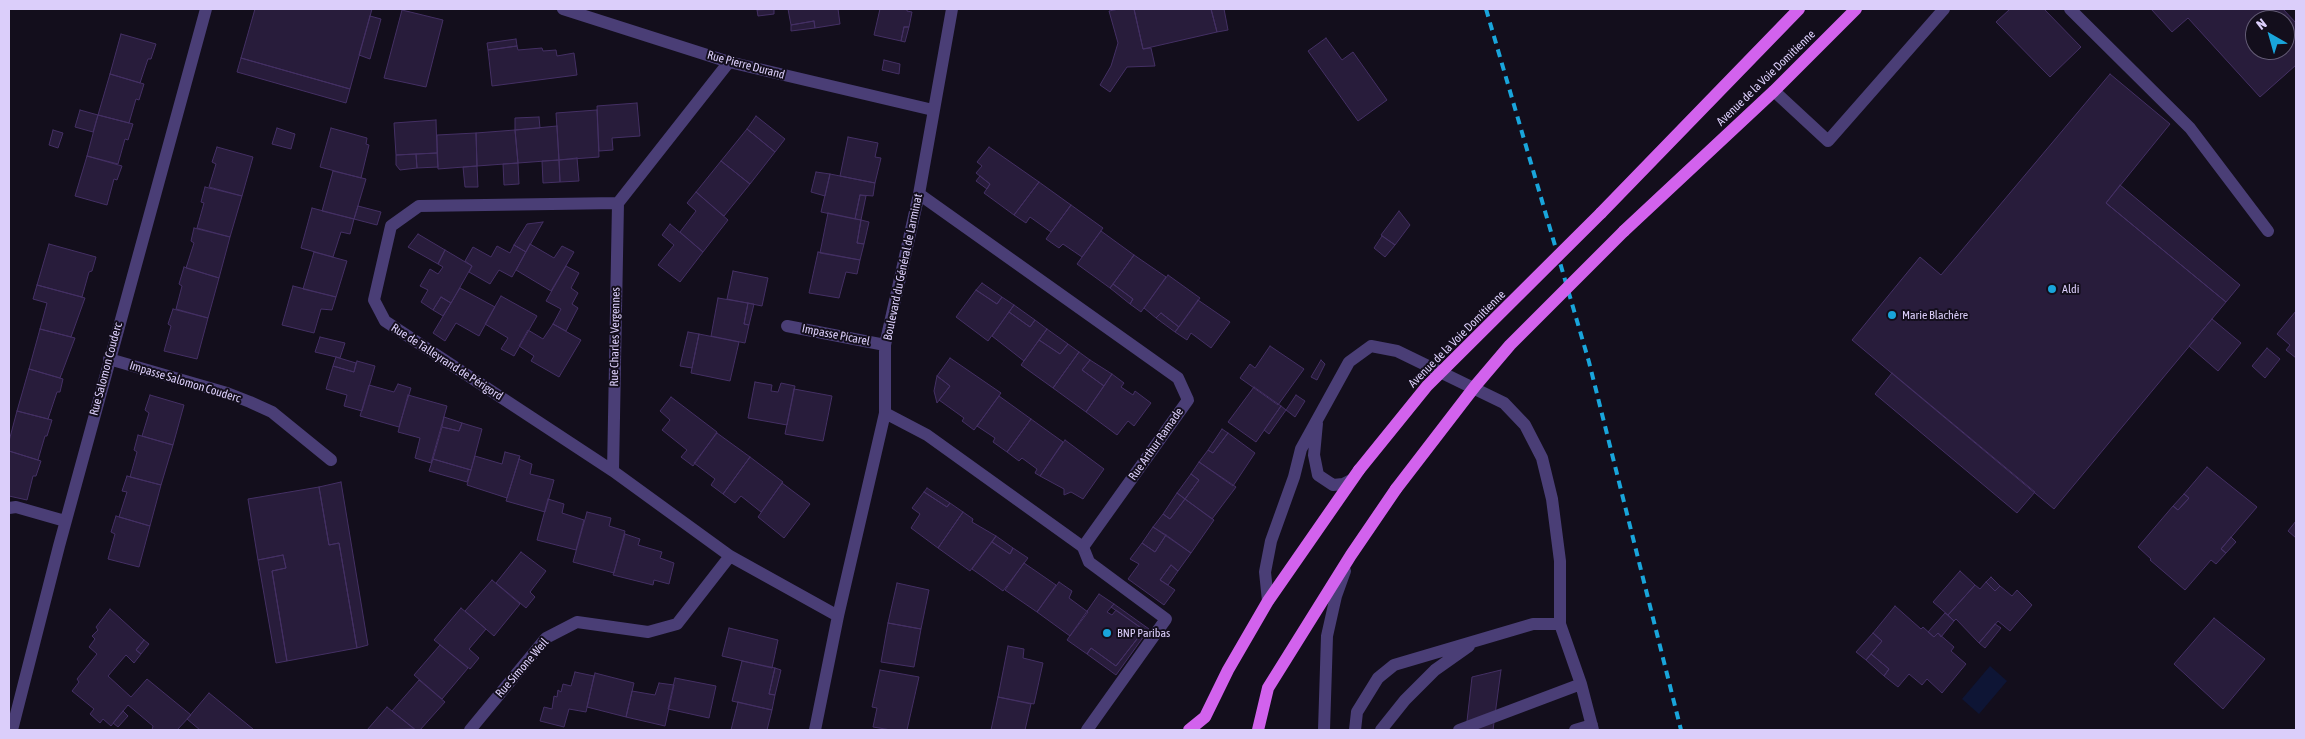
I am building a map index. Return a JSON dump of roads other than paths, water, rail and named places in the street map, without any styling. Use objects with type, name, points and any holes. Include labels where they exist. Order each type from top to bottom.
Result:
[{"type":"main road","name":"Avenue de la Voie Domitienne","points":[[1189,730],[1206,717],[1228,670],[1268,601],[1355,475],[1427,386],[1601,213],[1799,9]]},
{"type":"main road","name":"Avenue de la Voie Domitienne","points":[[1258,730],[1268,688],[1351,555],[1396,489],[1476,385],[1510,345],[1624,231],[1774,91],[1856,9]]},
{"type":"street","name":"Rue Salomon Couderc","points":[[12,730],[65,521],[206,9]]},
{"type":"street","name":"Rue Pierre Durand","points":[[565,9],[729,62],[933,110]]},
{"type":"street","name":"Boulevard du Général de Larminat","points":[[815,730],[838,616],[885,412],[885,345],[919,194],[952,9]]},
{"type":"street","points":[[1774,91],[1828,141],[1944,9]]},
{"type":"street","points":[[2070,9],[2190,128],[2268,231]]},
{"type":"street","points":[[618,204],[729,62]]},
{"type":"street","name":"Rue Arthur Ramade","points":[[919,194],[1178,378],[1188,400],[1083,547]]},
{"type":"street","name":"Rue de Talleyrand de Périgord","points":[[618,204],[419,206],[391,226],[374,300],[385,321],[613,471],[730,556],[838,616]]},
{"type":"street","name":"Rue Charles Vergennes","points":[[613,471],[618,204]]},
{"type":"street","name":"Impasse Picarel","points":[[787,326],[885,345]]},
{"type":"street","points":[[1268,601],[1265,572],[1271,541],[1294,477],[1300,449],[1350,362],[1371,346],[1397,351],[1504,404],[1525,425],[1542,458],[1552,499],[1560,561],[1560,624],[1581,684],[1593,727],[1575,730]]},
{"type":"street","name":"Impasse Salomon Couderc","points":[[109,359],[227,393],[272,412],[331,460]]},
{"type":"street","points":[[885,412],[927,435],[1083,547],[1089,562],[1166,619],[1087,730]]},
{"type":"street","points":[[1317,417],[1314,455],[1318,475],[1333,485],[1342,484],[1355,475]]},
{"type":"street","points":[[9,508],[16,507],[65,521]]},
{"type":"street","points":[[1324,730],[1326,636],[1336,596],[1351,555]]},
{"type":"street","name":"Rue Simone Weil","points":[[470,730],[546,638],[576,622],[648,632],[677,624],[730,556]]},
{"type":"street","points":[[1355,730],[1357,712],[1378,678],[1394,664],[1533,624],[1560,624]]},
{"type":"street","points":[[1381,730],[1405,700],[1435,670],[1479,639]]},
{"type":"street","points":[[1459,730],[1546,699],[1581,684]]},
{"type":"water","points":[[1990,666],[2007,681],[1979,714],[1962,699]]},
{"type":"railway","points":[[1486,9],[1589,362],[1681,730]]},
{"type":"place","name":"Aldi","points":[[2052,289]]},
{"type":"place","name":"Marie Blachère","points":[[1892,315]]},
{"type":"place","name":"BNP Paribas","points":[[1107,633]]}]
